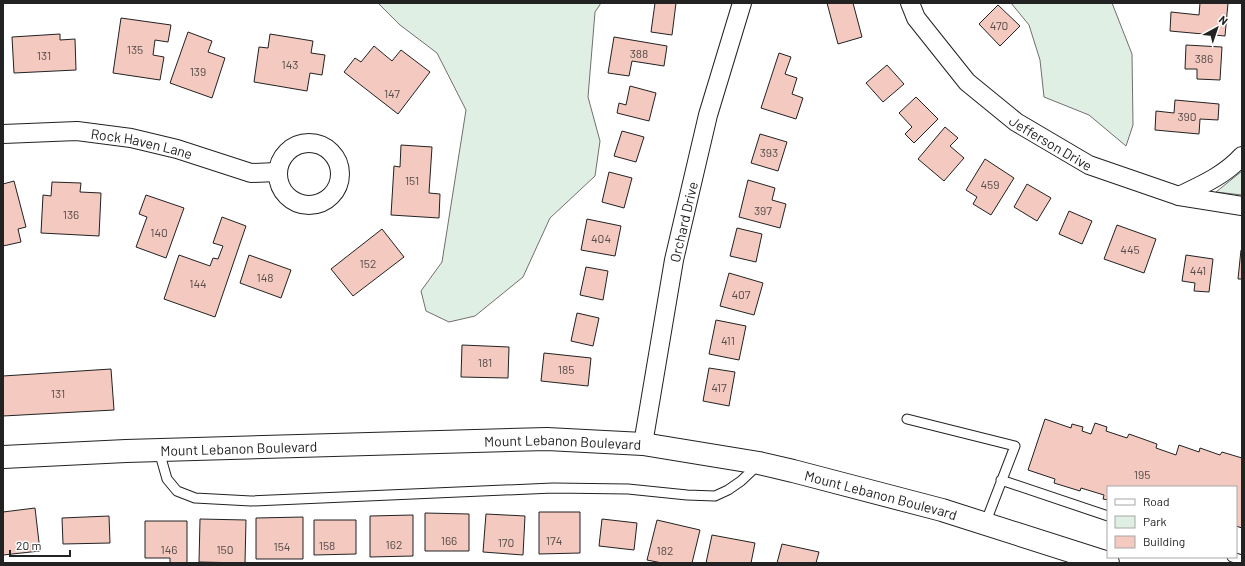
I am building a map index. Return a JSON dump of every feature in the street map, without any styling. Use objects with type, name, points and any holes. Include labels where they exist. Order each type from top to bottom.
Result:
[{"type":"street","name":"Orchard Drive","points":[[642,444],[674,260],[708,115],[742,3]]},
{"type":"street","name":"Jefferson Drive","points":[[910,3],[916,18],[967,82],[1016,122],[1089,165],[1179,196],[1242,206]]},
{"type":"street","name":"Rock Haven Lane","points":[[3,134],[77,131],[131,138],[177,149],[251,173],[277,172]]},
{"type":"street","points":[[1179,196],[1211,181],[1234,165],[1242,156]]},
{"type":"street","name":"Mount Lebanon Boulevard","points":[[3,457],[159,450],[547,439],[642,444],[760,463],[793,471],[942,510],[1108,563]]},
{"type":"lane","points":[[907,419],[1015,446],[985,524]]},
{"type":"lane","points":[[159,450],[167,479],[177,491],[195,498],[250,501],[553,488],[628,489],[714,496],[728,490],[741,481],[760,463]]},
{"type":"lane","points":[[1001,480],[1107,516]]},
{"type":"green space","points":[[378,3],[601,3],[595,12],[588,97],[600,141],[595,176],[550,218],[523,277],[475,316],[449,322],[426,311],[421,291],[442,262],[466,110],[437,53],[400,25]]},
{"type":"green space","points":[[1011,3],[1112,3],[1132,54],[1133,125],[1126,146],[1089,115],[1044,97],[1040,60],[1029,25]]},
{"type":"green space","points":[[1242,171],[1242,195],[1216,192]]},
{"type":"building","points":[[655,3],[676,3],[672,35],[651,32]]},
{"type":"building","points":[[827,3],[853,3],[862,37],[838,44]]},
{"type":"building","points":[[1200,3],[1228,3],[1225,36],[1170,31],[1171,12],[1199,15]]},
{"type":"building","points":[[998,5],[1020,26],[1000,46],[979,24]]},
{"type":"building","points":[[121,18],[171,25],[168,42],[155,40],[153,55],[164,57],[160,80],[113,73]]},
{"type":"building","points":[[188,32],[212,41],[208,52],[225,58],[212,98],[170,83]]},
{"type":"building","points":[[60,34],[60,40],[75,39],[76,70],[14,73],[12,37]]},
{"type":"building","points":[[270,34],[313,41],[311,53],[325,55],[322,75],[310,73],[307,91],[254,82],[259,47],[268,48]]},
{"type":"building","points":[[614,37],[667,46],[664,66],[632,61],[629,76],[608,73]]},
{"type":"building","points":[[1186,45],[1222,47],[1220,80],[1197,79],[1197,69],[1185,69]]},
{"type":"building","points":[[374,46],[392,61],[401,50],[430,72],[398,114],[344,72],[355,58],[361,62]]},
{"type":"building","points":[[779,53],[791,57],[785,74],[797,78],[792,94],[803,98],[796,119],[761,108]]},
{"type":"building","points":[[887,65],[904,84],[883,102],[866,83]]},
{"type":"building","points":[[630,86],[656,93],[649,121],[617,113],[619,103],[626,105]]},
{"type":"building","points":[[916,97],[938,119],[914,143],[905,134],[912,127],[899,113]]},
{"type":"building","points":[[1175,100],[1219,104],[1218,120],[1200,119],[1199,134],[1155,130],[1156,111],[1174,113]]},
{"type":"building","points":[[945,127],[958,138],[950,146],[964,158],[944,181],[918,159]]},
{"type":"building","points":[[622,131],[644,137],[636,162],[614,156]]},
{"type":"building","points":[[760,134],[787,142],[778,171],[751,163]]},
{"type":"building","points":[[401,145],[432,147],[429,193],[440,194],[439,218],[391,215],[394,166],[400,167]]},
{"type":"building","points":[[985,159],[1014,178],[991,215],[973,204],[977,197],[966,190]]},
{"type":"building","points":[[609,172],[632,178],[624,208],[602,202]]},
{"type":"building","points":[[748,180],[775,188],[772,200],[786,204],[780,228],[739,217]]},
{"type":"building","points":[[14,181],[26,227],[18,229],[21,242],[3,246],[3,184]]},
{"type":"building","points":[[52,182],[81,183],[80,192],[101,193],[99,236],[41,233],[43,195],[51,196]]},
{"type":"building","points":[[1027,184],[1051,198],[1037,221],[1014,207]]},
{"type":"building","points":[[146,195],[184,208],[166,258],[136,247],[147,217],[139,214]]},
{"type":"building","points":[[1069,211],[1092,221],[1082,244],[1059,234]]},
{"type":"building","points":[[222,217],[246,226],[215,317],[164,299],[179,255],[210,266],[213,258],[218,259],[223,246],[213,243]]},
{"type":"building","points":[[587,219],[621,226],[615,256],[581,250]]},
{"type":"building","points":[[1117,225],[1156,239],[1144,273],[1104,259]]},
{"type":"building","points":[[737,228],[762,234],[756,262],[730,256]]},
{"type":"building","points":[[382,229],[404,257],[353,296],[331,269]]},
{"type":"building","points":[[1241,250],[1242,279],[1238,279]]},
{"type":"building","points":[[249,255],[291,270],[281,298],[240,283]]},
{"type":"building","points":[[1186,255],[1213,259],[1209,292],[1194,291],[1195,283],[1182,281]]},
{"type":"building","points":[[586,267],[608,271],[603,300],[580,295]]},
{"type":"building","points":[[729,273],[763,283],[754,315],[720,306]]},
{"type":"building","points":[[577,313],[599,318],[593,346],[571,341]]},
{"type":"building","points":[[716,320],[746,326],[739,360],[709,354]]},
{"type":"building","points":[[462,345],[509,347],[508,378],[461,377]]},
{"type":"building","points":[[544,353],[591,358],[588,386],[541,381]]},
{"type":"building","points":[[709,368],[735,372],[729,406],[703,401]]},
{"type":"building","points":[[111,369],[114,410],[3,416],[3,376]]},
{"type":"building","points":[[1045,419],[1071,428],[1072,424],[1083,427],[1082,431],[1091,434],[1095,423],[1107,427],[1106,431],[1127,438],[1129,434],[1157,444],[1156,448],[1176,455],[1179,445],[1199,452],[1200,448],[1220,455],[1222,452],[1242,458],[1242,528],[1237,526],[1237,486],[1107,486],[1107,500],[1103,499],[1104,495],[1081,488],[1080,491],[1054,483],[1055,479],[1028,470]]},
{"type":"building","points":[[35,508],[40,551],[3,555],[3,512]]},
{"type":"building","points":[[539,512],[580,512],[580,553],[539,554]]},
{"type":"building","points":[[425,513],[469,514],[469,551],[425,551]]},
{"type":"building","points":[[486,514],[525,516],[523,555],[483,552]]},
{"type":"building","points":[[413,515],[413,556],[370,557],[370,516]]},
{"type":"building","points":[[109,516],[110,543],[63,544],[62,518]]},
{"type":"building","points":[[303,517],[303,559],[256,559],[256,518]]},
{"type":"building","points":[[200,519],[246,520],[245,563],[199,562]]},
{"type":"building","points":[[602,519],[637,523],[634,550],[599,546]]},
{"type":"building","points":[[314,520],[356,520],[356,554],[314,555]]},
{"type":"building","points":[[657,520],[700,530],[692,563],[662,563],[647,560]]},
{"type":"building","points":[[145,521],[187,521],[187,563],[170,563],[170,558],[145,558]]},
{"type":"building","points":[[712,535],[755,543],[751,563],[706,563]]},
{"type":"building","points":[[782,544],[819,552],[816,563],[777,563]]}]
